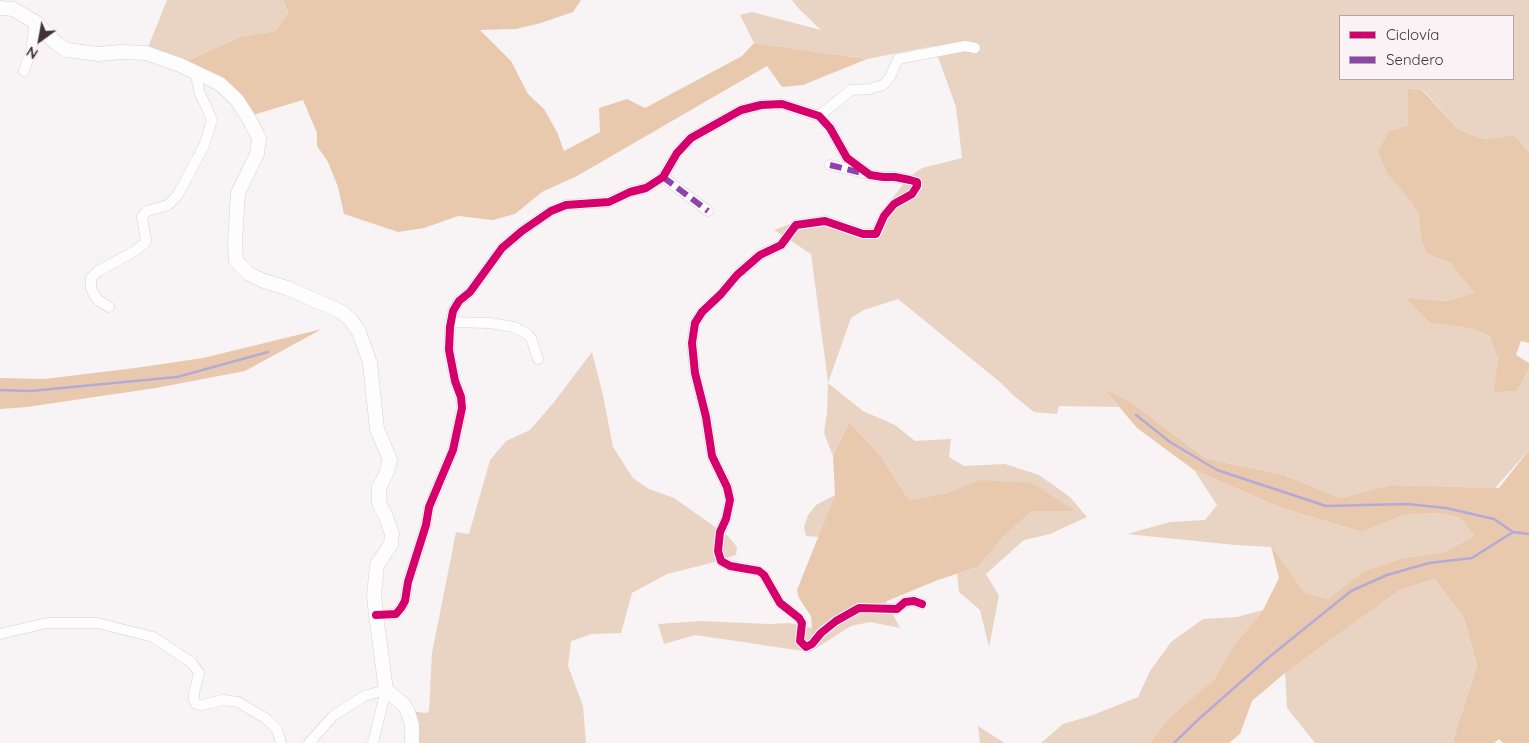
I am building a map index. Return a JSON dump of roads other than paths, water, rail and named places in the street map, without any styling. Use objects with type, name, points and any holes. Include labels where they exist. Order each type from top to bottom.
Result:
[{"type":"street","points":[[0,8],[12,9],[35,22],[56,42],[71,51],[98,54],[146,52],[162,57],[220,84],[237,100],[259,138],[256,154],[238,193],[234,242],[236,261],[249,274],[342,312],[351,320],[359,332],[370,363],[377,429],[390,460],[387,472],[379,488],[379,504],[392,534],[391,544],[377,565],[374,594],[386,690],[373,743]]},
{"type":"street","points":[[24,71],[31,51],[35,22]]},
{"type":"street","points":[[819,116],[851,90],[870,89],[883,85],[890,77],[898,59],[965,46],[975,48]]},
{"type":"street","points":[[109,307],[98,300],[93,292],[91,278],[98,271],[144,244],[146,240],[142,218],[147,211],[168,205],[178,196],[204,146],[212,120],[200,94],[195,72]]},
{"type":"street","points":[[376,615],[396,614],[402,608],[426,525],[429,507],[448,464],[460,420],[462,397],[455,381],[449,350],[450,322],[453,311],[459,301],[470,292],[502,248],[544,216],[566,205],[609,202],[630,192],[646,188],[663,177],[677,153],[692,138],[741,110],[761,105],[782,104],[819,116],[830,128],[848,158],[870,175]]},
{"type":"street","points":[[830,165],[870,175],[903,178],[917,182],[917,186],[912,194],[894,204],[884,216],[876,234],[863,234],[824,221],[796,224],[780,245],[760,255],[702,312],[695,323],[692,354],[706,417],[712,456],[727,487],[730,500],[726,520],[720,532],[718,551],[721,561],[730,566],[759,571],[764,575],[780,603],[799,618],[802,624],[800,641],[806,646],[812,644],[821,633],[836,621],[859,608],[897,609],[905,602],[914,601],[922,604]]},
{"type":"street","points":[[663,177],[708,211]]},
{"type":"street","points":[[450,322],[490,323],[514,327],[531,338],[538,359]]},
{"type":"street","points":[[0,634],[48,623],[96,624],[153,637],[192,664],[199,672],[194,693],[196,704],[201,705],[223,700],[238,702],[265,718],[276,729],[281,743]]},
{"type":"street","points":[[310,743],[333,716],[364,696],[386,690]]},
{"type":"street","points":[[386,690],[404,705],[408,712],[412,725],[412,743]]},
{"type":"waterway","points":[[0,390],[30,391],[177,377],[268,352]]},
{"type":"waterway","points":[[1136,415],[1170,442],[1217,470],[1326,506],[1407,504],[1446,508],[1494,519],[1513,532]]},
{"type":"waterway","points":[[1174,743],[1268,658],[1351,591],[1387,575],[1429,563],[1472,558],[1513,532],[1529,534]]}]
